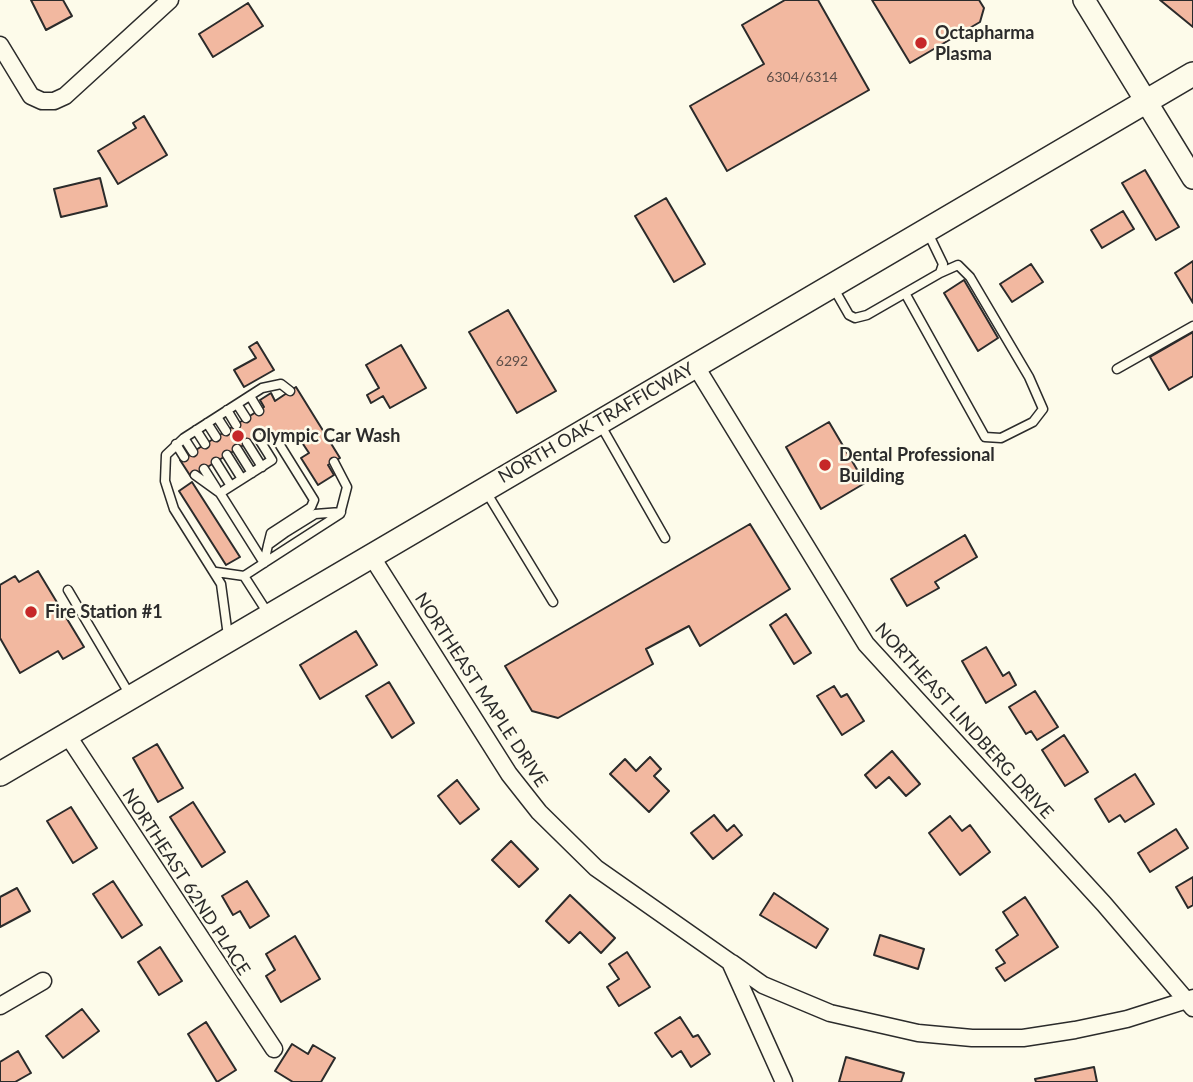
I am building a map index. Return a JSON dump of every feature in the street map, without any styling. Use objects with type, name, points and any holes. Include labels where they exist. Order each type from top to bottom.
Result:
[{"type":"main road","name":"NORTH OAK TRAFFICWAY","points":[[0,774],[484,487],[1193,74]]},
{"type":"street","points":[[0,45],[31,96],[42,102],[54,101],[65,96],[170,0]]},
{"type":"street","points":[[1084,0],[1193,178]]},
{"type":"street","name":"NORTHEAST LINDBERG DRIVE","points":[[695,365],[866,644],[1191,1002]]},
{"type":"street","name":"NORTHEAST MAPLE DRIVE","points":[[370,554],[509,774],[539,812],[596,867],[763,985],[830,1013],[918,1033],[972,1038],[1023,1038],[1075,1030],[1191,1002]]},
{"type":"street","name":"NORTHEAST 62ND PLACE","points":[[68,736],[274,1049]]},
{"type":"street","points":[[730,962],[784,1082]]},
{"type":"street","points":[[0,1006],[43,981]]},
{"type":"lane","points":[[926,229],[943,264],[940,273]]},
{"type":"lane","points":[[831,285],[849,315],[855,318],[867,315],[905,293],[940,273],[958,265],[970,277],[1029,377],[1043,409],[1033,422],[1001,438],[985,437],[905,293]]},
{"type":"lane","points":[[1117,369],[1193,326]]},
{"type":"lane","points":[[228,639],[225,600],[216,572],[179,517],[169,496],[164,465],[166,455],[184,438],[250,396],[276,384],[290,391]]},
{"type":"lane","points":[[250,396],[259,411]]},
{"type":"lane","points":[[237,404],[246,418]]},
{"type":"lane","points":[[227,410],[236,425]]},
{"type":"lane","points":[[217,417],[226,431]]},
{"type":"lane","points":[[599,422],[665,538]]},
{"type":"lane","points":[[207,423],[216,437]]},
{"type":"lane","points":[[196,430],[205,444]]},
{"type":"lane","points":[[220,494],[272,460],[257,436]]},
{"type":"lane","points":[[184,438],[193,452]]},
{"type":"lane","points":[[264,563],[271,533],[310,507],[314,500],[278,442]]},
{"type":"lane","points":[[247,443],[262,467]]},
{"type":"lane","points":[[176,444],[184,457]]},
{"type":"lane","points":[[237,449],[252,473]]},
{"type":"lane","points":[[227,455],[242,479]]},
{"type":"lane","points":[[216,462],[231,486]]},
{"type":"lane","points":[[216,572],[244,576],[341,512],[348,494],[334,462]]},
{"type":"lane","points":[[204,469],[264,563]]},
{"type":"lane","points":[[195,475],[220,494]]},
{"type":"lane","points":[[484,487],[552,602]]},
{"type":"lane","points":[[268,545],[315,514],[341,512]]},
{"type":"lane","points":[[244,576],[269,615]]},
{"type":"lane","points":[[68,590],[132,697]]},
{"type":"building","points":[[31,0],[63,0],[72,16],[46,30]]},
{"type":"building","points":[[785,0],[818,0],[869,90],[727,171],[690,106],[764,64],[742,25]]},
{"type":"building","name":"Octapharma Plasma","points":[[872,0],[979,0],[984,8],[980,22],[910,63]]},
{"type":"building","points":[[1160,0],[1193,0],[1193,27]]},
{"type":"building","points":[[248,3],[263,26],[213,57],[199,34]]},
{"type":"building","points":[[144,116],[167,155],[118,184],[98,151],[136,128],[133,123]]},
{"type":"building","points":[[1145,170],[1179,227],[1156,240],[1122,183]]},
{"type":"building","points":[[100,178],[107,206],[61,217],[54,189]]},
{"type":"building","points":[[666,198],[705,264],[674,282],[635,216]]},
{"type":"building","points":[[1123,211],[1134,229],[1102,248],[1091,230]]},
{"type":"building","points":[[1193,261],[1193,303],[1175,273]]},
{"type":"building","points":[[1031,264],[1043,282],[1012,302],[1000,284]]},
{"type":"building","points":[[964,280],[998,338],[978,351],[944,293]]},
{"type":"building","points":[[508,310],[556,391],[517,413],[469,332]]},
{"type":"building","points":[[1193,332],[1193,376],[1169,390],[1150,357]]},
{"type":"building","points":[[257,342],[274,370],[244,387],[234,370],[256,358],[249,347]]},
{"type":"building","points":[[401,345],[426,388],[390,408],[383,396],[371,403],[367,395],[379,388],[366,365]]},
{"type":"building","name":"Olympic Car Wash","points":[[296,387],[340,458],[328,465],[334,475],[318,485],[301,458],[309,453],[297,435],[273,446],[265,432],[191,477],[180,460],[264,407],[260,400],[271,393],[275,401]]},
{"type":"building","name":"Dental Professional Building","points":[[829,422],[865,483],[821,509],[786,447]]},
{"type":"building","points":[[192,482],[240,557],[226,565],[179,491]]},
{"type":"building","points":[[750,524],[790,589],[700,646],[689,626],[646,649],[653,664],[558,718],[532,711],[505,666]]},
{"type":"building","points":[[965,535],[977,557],[935,582],[939,588],[907,606],[891,579]]},
{"type":"building","name":"Fire Station #1","points":[[38,571],[84,647],[63,659],[58,651],[20,673],[0,638],[0,585],[15,576],[19,582]]},
{"type":"building","points":[[786,614],[811,653],[794,664],[770,625]]},
{"type":"building","points":[[356,631],[377,665],[320,699],[300,665]]},
{"type":"building","points":[[986,647],[1003,676],[1009,672],[1016,685],[986,703],[962,661]]},
{"type":"building","points":[[389,682],[414,723],[392,738],[366,696]]},
{"type":"building","points":[[834,686],[841,697],[847,694],[864,721],[842,735],[817,696]]},
{"type":"building","points":[[1035,691],[1058,727],[1037,740],[1031,731],[1026,734],[1009,707]]},
{"type":"building","points":[[1064,735],[1088,772],[1065,786],[1042,750]]},
{"type":"building","points":[[157,744],[183,788],[158,802],[133,758]]},
{"type":"building","points":[[892,751],[920,784],[906,796],[889,777],[876,788],[865,775]]},
{"type":"building","points":[[650,757],[661,769],[654,776],[669,791],[649,812],[610,774],[625,759],[636,771]]},
{"type":"building","points":[[1135,774],[1154,804],[1125,822],[1120,815],[1109,822],[1095,799]]},
{"type":"building","points":[[457,780],[479,809],[460,824],[438,796]]},
{"type":"building","points":[[193,802],[225,852],[202,867],[170,817]]},
{"type":"building","points":[[71,807],[97,848],[73,863],[47,821]]},
{"type":"building","points":[[714,815],[727,831],[734,825],[742,835],[713,859],[691,833]]},
{"type":"building","points":[[950,816],[962,831],[970,825],[990,852],[960,875],[929,833]]},
{"type":"building","points":[[1176,829],[1188,848],[1150,872],[1138,853]]},
{"type":"building","points":[[511,841],[538,869],[519,887],[492,860]]},
{"type":"building","points":[[1193,877],[1193,905],[1188,908],[1176,887]]},
{"type":"building","points":[[113,881],[142,925],[122,938],[93,894]]},
{"type":"building","points":[[247,881],[269,916],[250,928],[240,911],[233,915],[222,896]]},
{"type":"building","points":[[17,888],[30,911],[0,927],[0,897]]},
{"type":"building","points":[[774,893],[828,929],[816,948],[760,915]]},
{"type":"building","points":[[570,895],[615,938],[601,953],[580,932],[569,943],[546,921]]},
{"type":"building","points":[[1025,897],[1058,947],[1005,981],[996,968],[1005,963],[996,950],[1018,935],[1003,912]]},
{"type":"building","points":[[880,935],[924,949],[918,969],[874,955]]},
{"type":"building","points":[[295,936],[320,979],[281,1002],[266,976],[275,970],[266,954]]},
{"type":"building","points":[[160,947],[182,981],[159,995],[138,962]]},
{"type":"building","points":[[627,952],[650,987],[619,1006],[607,987],[619,979],[609,964]]},
{"type":"building","points":[[82,1009],[99,1031],[63,1058],[46,1036]]},
{"type":"building","points":[[680,1017],[693,1037],[698,1035],[710,1054],[691,1067],[681,1051],[672,1057],[655,1033]]},
{"type":"building","points":[[206,1022],[236,1070],[217,1082],[188,1034]]},
{"type":"building","points":[[292,1044],[308,1054],[313,1045],[335,1058],[321,1082],[293,1082],[275,1071]]},
{"type":"building","points":[[18,1051],[31,1073],[15,1082],[0,1082],[0,1062]]},
{"type":"building","points":[[846,1057],[904,1073],[901,1082],[839,1082]]},
{"type":"building","points":[[1094,1067],[1097,1082],[1036,1082],[1035,1079]]},
{"type":"place","name":"Octapharma Plasma","points":[[921,43]]},
{"type":"place","name":"Olympic Car Wash","points":[[238,436]]},
{"type":"place","name":"Dental Professional Building","points":[[825,465]]},
{"type":"place","name":"Fire Station #1","points":[[31,612]]}]
